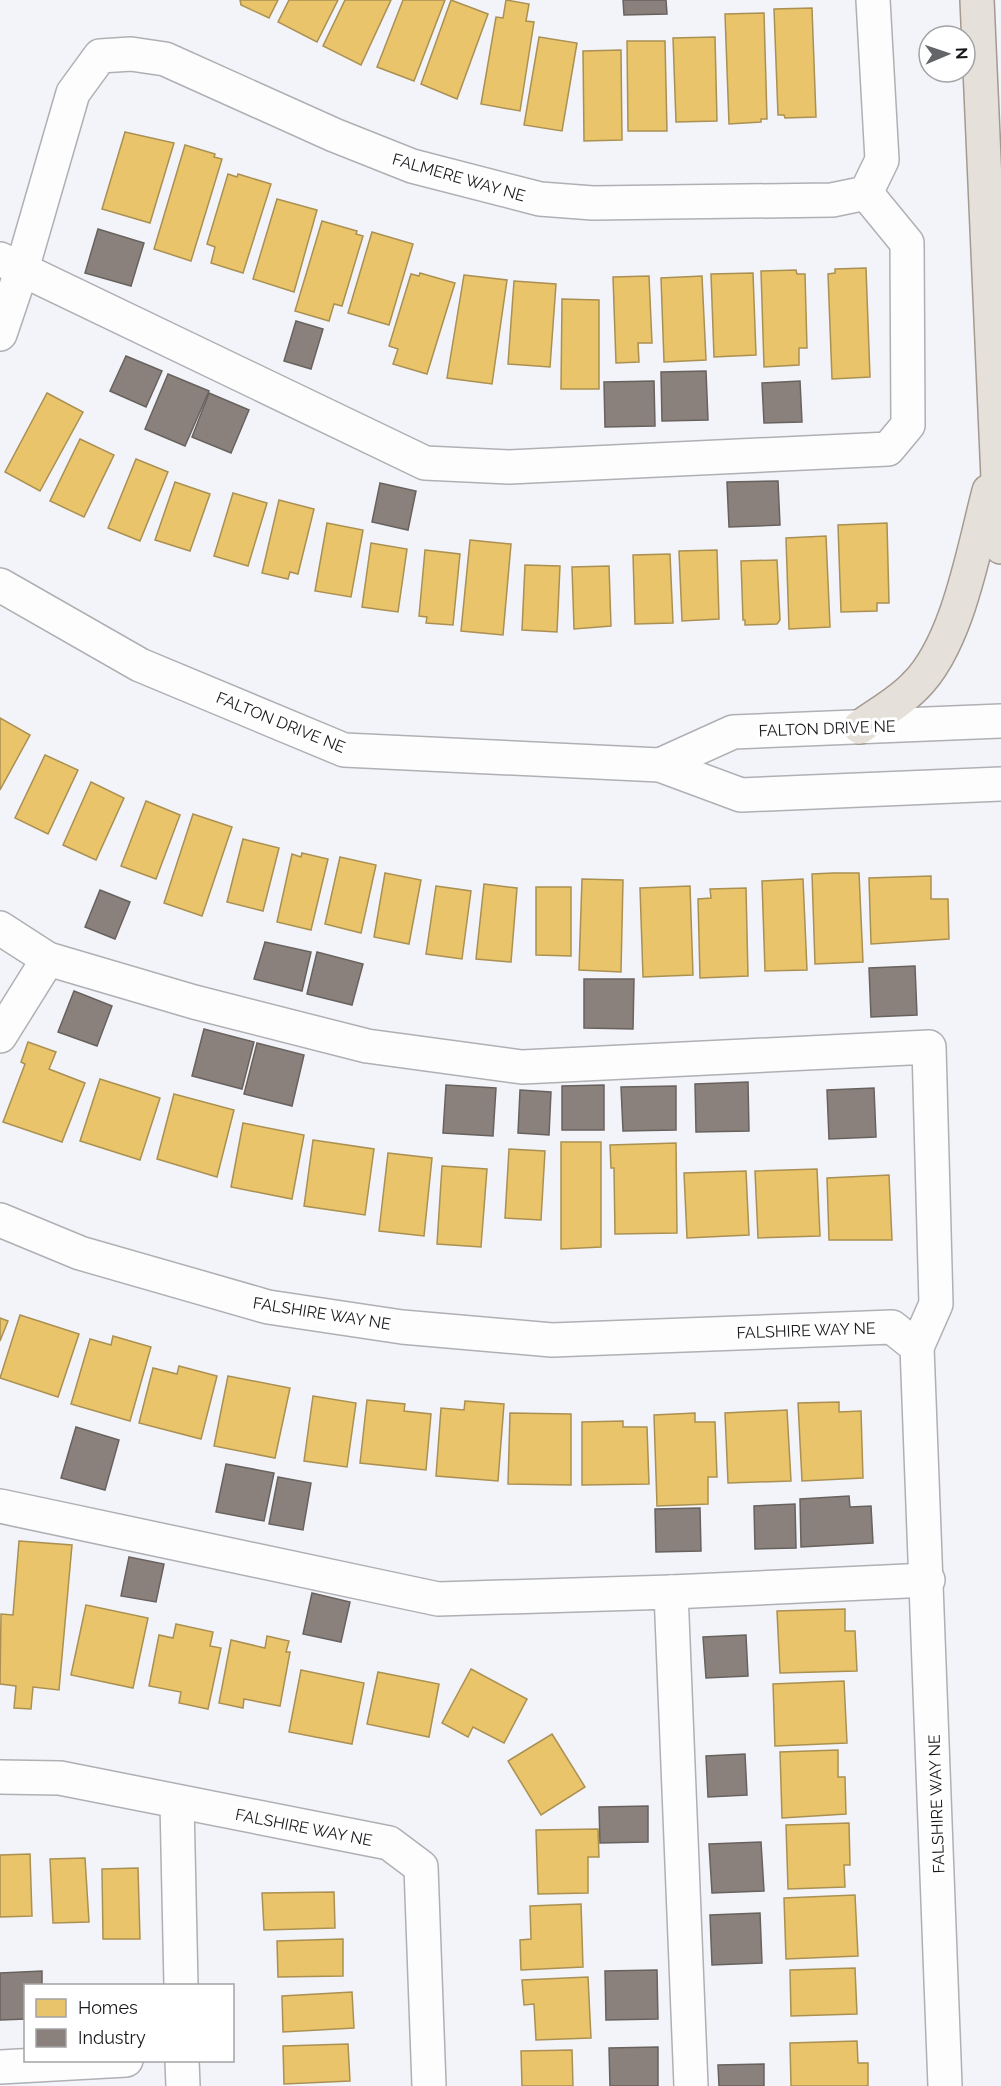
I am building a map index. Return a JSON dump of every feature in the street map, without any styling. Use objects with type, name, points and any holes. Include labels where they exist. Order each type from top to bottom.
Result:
[{"type":"main road","points":[[978,0],[1001,547]]},
{"type":"main road","points":[[860,727],[915,686],[935,661],[948,635],[967,575],[997,457]]},
{"type":"street","points":[[11,264],[424,463],[509,467],[888,449],[908,425],[907,243],[867,193],[882,160],[873,0]]},
{"type":"street","name":"FALMERE WAY NE","points":[[0,334],[11,264],[73,93],[100,56],[131,54],[165,59],[334,135],[411,166],[540,199],[592,203],[832,200],[867,193]]},
{"type":"street","name":"FALTON DRIVE NE","points":[[0,585],[140,665],[344,750],[660,765],[741,795],[1001,784]]},
{"type":"street","name":"FALTON DRIVE NE","points":[[660,765],[733,732],[1001,721]]},
{"type":"street","points":[[0,928],[48,959],[194,1002],[367,1046],[522,1066],[929,1047],[936,1304],[917,1347]]},
{"type":"street","points":[[0,1036],[48,959]]},
{"type":"street","name":"FALSHIRE WAY NE","points":[[0,1220],[80,1253],[268,1307],[402,1327],[552,1340],[892,1327],[917,1347],[928,1580],[945,2086]]},
{"type":"street","points":[[0,1506],[438,1599],[671,1592],[928,1580]]},
{"type":"street","points":[[671,1592],[691,2086]]},
{"type":"street","name":"FALSHIRE WAY NE","points":[[0,1778],[60,1778],[177,1803],[389,1843],[421,1867],[429,2086]]},
{"type":"street","points":[[177,1803],[181,1984]]},
{"type":"street","points":[[0,2067],[105,2062]]},
{"type":"street","points":[[182,2062],[183,2086]]},
{"type":"building: Homes","points":[[240,0],[278,0],[269,18],[241,5]]},
{"type":"building: Homes","points":[[289,0],[338,0],[317,42],[278,22]]},
{"type":"building: Homes","points":[[345,0],[391,0],[361,65],[323,46]]},
{"type":"building: Homes","points":[[403,0],[445,0],[414,81],[377,67]]},
{"type":"building: Homes","points":[[451,0],[488,14],[457,99],[421,84]]},
{"type":"building: Homes","points":[[506,0],[529,4],[526,21],[534,22],[520,111],[481,104],[496,17],[503,18]]},
{"type":"building: Homes","points":[[812,8],[816,117],[785,118],[784,115],[778,115],[774,9]]},
{"type":"building: Homes","points":[[764,13],[767,119],[761,119],[761,122],[729,124],[725,14]]},
{"type":"building: Homes","points":[[539,37],[577,43],[562,131],[524,125]]},
{"type":"building: Homes","points":[[715,37],[717,121],[676,122],[673,38]]},
{"type":"building: Homes","points":[[627,41],[665,41],[667,131],[628,131]]},
{"type":"building: Homes","points":[[621,50],[622,140],[584,141],[583,51]]},
{"type":"building: Homes","points":[[125,132],[174,143],[150,223],[102,209]]},
{"type":"building: Homes","points":[[185,145],[215,154],[214,157],[222,159],[191,261],[154,249]]},
{"type":"building: Homes","points":[[228,174],[237,177],[238,174],[271,184],[243,273],[211,263],[215,247],[207,244]]},
{"type":"building: Homes","points":[[277,199],[317,210],[294,292],[253,279]]},
{"type":"building: Homes","points":[[322,221],[357,231],[356,234],[363,236],[342,306],[334,304],[329,321],[295,311]]},
{"type":"building: Homes","points":[[372,232],[413,244],[389,325],[348,313]]},
{"type":"building: Homes","points":[[866,268],[870,377],[832,379],[828,274],[835,273],[835,269]]},
{"type":"building: Homes","points":[[796,270],[797,274],[805,274],[807,348],[799,348],[799,365],[764,367],[761,271]]},
{"type":"building: Homes","points":[[420,273],[455,283],[427,374],[393,364],[398,349],[389,346],[411,274],[419,276]]},
{"type":"building: Homes","points":[[753,273],[756,355],[714,357],[711,274]]},
{"type":"building: Homes","points":[[464,275],[507,280],[492,384],[447,378]]},
{"type":"building: Homes","points":[[649,276],[652,343],[638,343],[639,362],[616,363],[613,277]]},
{"type":"building: Homes","points":[[702,276],[706,360],[664,362],[661,278]]},
{"type":"building: Homes","points":[[514,281],[556,284],[550,367],[508,364]]},
{"type":"building: Homes","points":[[562,299],[599,300],[599,389],[561,389]]},
{"type":"building: Homes","points":[[47,393],[83,412],[40,491],[5,472]]},
{"type":"building: Homes","points":[[80,439],[114,455],[84,517],[50,501]]},
{"type":"building: Homes","points":[[136,459],[168,472],[140,541],[108,528]]},
{"type":"building: Homes","points":[[175,482],[210,494],[190,551],[155,540]]},
{"type":"building: Homes","points":[[233,493],[267,503],[248,566],[214,556]]},
{"type":"building: Homes","points":[[279,500],[314,509],[298,574],[290,572],[288,579],[262,573]]},
{"type":"building: Homes","points":[[327,523],[363,530],[351,597],[315,591]]},
{"type":"building: Homes","points":[[887,523],[889,603],[877,603],[877,611],[841,612],[838,525]]},
{"type":"building: Homes","points":[[826,536],[830,627],[789,629],[786,538]]},
{"type":"building: Homes","points":[[470,540],[511,544],[503,635],[461,631]]},
{"type":"building: Homes","points":[[371,543],[407,549],[398,612],[362,607]]},
{"type":"building: Homes","points":[[425,550],[460,554],[453,625],[426,623],[427,617],[419,616]]},
{"type":"building: Homes","points":[[717,550],[719,619],[682,621],[679,551]]},
{"type":"building: Homes","points":[[670,554],[673,623],[635,624],[633,555]]},
{"type":"building: Homes","points":[[777,560],[780,620],[777,624],[745,625],[741,561]]},
{"type":"building: Homes","points":[[525,565],[560,566],[557,632],[522,630]]},
{"type":"building: Homes","points":[[609,566],[611,626],[574,629],[572,567]]},
{"type":"building: Homes","points":[[0,718],[30,735],[0,790]]},
{"type":"building: Homes","points":[[45,755],[78,770],[48,834],[15,818]]},
{"type":"building: Homes","points":[[91,782],[124,798],[96,860],[63,845]]},
{"type":"building: Homes","points":[[146,801],[180,815],[156,879],[121,866]]},
{"type":"building: Homes","points":[[193,814],[232,827],[202,916],[164,903]]},
{"type":"building: Homes","points":[[243,839],[279,848],[263,911],[227,902]]},
{"type":"building: Homes","points":[[302,853],[328,859],[311,930],[277,922],[292,854],[301,857]]},
{"type":"building: Homes","points":[[340,857],[376,865],[361,933],[325,924]]},
{"type":"building: Homes","points":[[385,873],[421,880],[409,944],[374,937]]},
{"type":"building: Homes","points":[[859,873],[863,962],[815,964],[812,874]]},
{"type":"building: Homes","points":[[931,876],[931,899],[948,899],[949,939],[871,944],[869,878]]},
{"type":"building: Homes","points":[[582,879],[623,880],[621,972],[579,970]]},
{"type":"building: Homes","points":[[803,879],[807,970],[765,971],[762,881]]},
{"type":"building: Homes","points":[[484,884],[517,888],[511,962],[476,959]]},
{"type":"building: Homes","points":[[436,886],[471,891],[462,959],[426,954]]},
{"type":"building: Homes","points":[[690,886],[693,975],[643,977],[640,888]]},
{"type":"building: Homes","points":[[536,887],[571,887],[571,956],[536,955]]},
{"type":"building: Homes","points":[[746,888],[748,976],[700,978],[698,899],[711,898],[710,889]]},
{"type":"building: Homes","points":[[28,1042],[56,1052],[49,1069],[85,1083],[62,1142],[3,1122],[25,1064],[21,1062]]},
{"type":"building: Homes","points":[[100,1079],[160,1098],[140,1160],[80,1141]]},
{"type":"building: Homes","points":[[174,1094],[234,1110],[217,1177],[157,1159]]},
{"type":"building: Homes","points":[[243,1123],[304,1135],[292,1199],[231,1187]]},
{"type":"building: Homes","points":[[313,1140],[374,1149],[365,1215],[304,1206]]},
{"type":"building: Homes","points":[[561,1142],[601,1142],[601,1247],[561,1249]]},
{"type":"building: Homes","points":[[676,1143],[677,1233],[615,1234],[614,1168],[611,1168],[610,1145]]},
{"type":"building: Homes","points":[[509,1149],[545,1151],[541,1220],[505,1218]]},
{"type":"building: Homes","points":[[388,1153],[432,1158],[424,1236],[379,1231]]},
{"type":"building: Homes","points":[[442,1166],[487,1169],[481,1247],[437,1244]]},
{"type":"building: Homes","points":[[817,1169],[820,1236],[758,1238],[755,1171]]},
{"type":"building: Homes","points":[[746,1171],[749,1235],[687,1238],[684,1173]]},
{"type":"building: Homes","points":[[889,1175],[892,1240],[829,1240],[827,1178]]},
{"type":"building: Homes","points":[[20,1315],[79,1334],[58,1397],[0,1378]]},
{"type":"building: Homes","points":[[0,1318],[8,1321],[0,1341]]},
{"type":"building: Homes","points":[[113,1336],[151,1347],[130,1421],[71,1404],[90,1339],[111,1345]]},
{"type":"building: Homes","points":[[179,1366],[217,1376],[201,1439],[139,1423],[153,1368],[177,1374]]},
{"type":"building: Homes","points":[[228,1376],[290,1388],[275,1458],[214,1446]]},
{"type":"building: Homes","points":[[313,1396],[356,1403],[347,1467],[304,1461]]},
{"type":"building: Homes","points":[[367,1400],[405,1404],[404,1411],[431,1414],[426,1470],[360,1463]]},
{"type":"building: Homes","points":[[465,1401],[504,1404],[498,1481],[436,1476],[441,1408],[464,1410]]},
{"type":"building: Homes","points":[[839,1402],[839,1412],[861,1411],[863,1478],[802,1481],[798,1403]]},
{"type":"building: Homes","points":[[787,1410],[791,1481],[728,1483],[725,1413]]},
{"type":"building: Homes","points":[[510,1413],[571,1414],[571,1485],[508,1484]]},
{"type":"building: Homes","points":[[695,1413],[695,1422],[715,1422],[717,1477],[708,1477],[708,1504],[657,1506],[654,1415]]},
{"type":"building: Homes","points":[[623,1421],[623,1427],[647,1427],[649,1484],[582,1485],[582,1422]]},
{"type":"building: Homes","points":[[19,1541],[72,1545],[59,1690],[33,1687],[31,1709],[14,1708],[16,1686],[0,1684],[1,1614],[13,1615]]},
{"type":"building: Homes","points":[[86,1605],[148,1618],[133,1688],[71,1675]]},
{"type":"building: Homes","points":[[845,1609],[845,1631],[855,1631],[857,1671],[780,1673],[777,1611]]},
{"type":"building: Homes","points":[[176,1624],[213,1632],[210,1646],[221,1648],[208,1709],[179,1703],[181,1692],[149,1686],[159,1635],[173,1638]]},
{"type":"building: Homes","points":[[267,1636],[289,1641],[286,1652],[290,1652],[280,1706],[244,1699],[243,1708],[219,1703],[231,1640],[265,1648]]},
{"type":"building: Homes","points":[[471,1669],[527,1699],[504,1743],[473,1727],[468,1737],[442,1723]]},
{"type":"building: Homes","points":[[301,1670],[364,1683],[352,1744],[289,1732]]},
{"type":"building: Homes","points":[[378,1672],[439,1684],[429,1737],[367,1724]]},
{"type":"building: Homes","points":[[844,1681],[847,1743],[775,1746],[773,1684]]},
{"type":"building: Homes","points":[[552,1734],[585,1787],[541,1815],[508,1761]]},
{"type":"building: Homes","points":[[838,1750],[838,1777],[845,1777],[846,1814],[782,1818],[780,1752]]},
{"type":"building: Homes","points":[[849,1823],[850,1865],[844,1865],[845,1887],[788,1889],[786,1825]]},
{"type":"building: Homes","points":[[598,1829],[599,1857],[588,1857],[588,1893],[538,1894],[536,1830]]},
{"type":"building: Homes","points":[[30,1854],[32,1916],[0,1917],[0,1855]]},
{"type":"building: Homes","points":[[85,1858],[89,1922],[53,1923],[50,1859]]},
{"type":"building: Homes","points":[[138,1868],[140,1939],[103,1939],[102,1869]]},
{"type":"building: Homes","points":[[334,1892],[335,1928],[264,1930],[262,1893]]},
{"type":"building: Homes","points":[[855,1895],[858,1956],[786,1959],[784,1898]]},
{"type":"building: Homes","points":[[581,1904],[583,1967],[521,1970],[520,1940],[531,1939],[530,1906]]},
{"type":"building: Homes","points":[[343,1939],[343,1976],[278,1977],[277,1941]]},
{"type":"building: Homes","points":[[855,1968],[857,2014],[791,2016],[790,1970]]},
{"type":"building: Homes","points":[[588,1977],[591,2038],[536,2040],[534,2004],[524,2005],[522,1980]]},
{"type":"building: Homes","points":[[352,1992],[354,2028],[283,2032],[282,1996]]},
{"type":"building: Homes","points":[[857,2041],[858,2063],[868,2063],[868,2086],[791,2086],[790,2043]]},
{"type":"building: Homes","points":[[348,2044],[350,2081],[284,2084],[283,2046]]},
{"type":"building: Homes","points":[[572,2050],[573,2086],[522,2086],[521,2051]]},
{"type":"building: Industry","points":[[623,0],[666,0],[667,14],[624,15]]},
{"type":"building: Industry","points":[[98,229],[144,243],[131,286],[85,273]]},
{"type":"building: Industry","points":[[296,321],[323,329],[311,369],[284,361]]},
{"type":"building: Industry","points":[[126,356],[162,371],[146,407],[110,391]]},
{"type":"building: Industry","points":[[706,371],[708,420],[662,421],[661,372]]},
{"type":"building: Industry","points":[[168,374],[209,391],[185,446],[145,429]]},
{"type":"building: Industry","points":[[654,381],[655,426],[605,427],[604,382]]},
{"type":"building: Industry","points":[[800,381],[802,422],[764,423],[762,383]]},
{"type":"building: Industry","points":[[209,393],[249,410],[231,453],[192,437]]},
{"type":"building: Industry","points":[[778,481],[780,525],[729,527],[727,482]]},
{"type":"building: Industry","points":[[380,483],[416,491],[408,530],[372,522]]},
{"type":"building: Industry","points":[[100,890],[130,902],[115,939],[85,927]]},
{"type":"building: Industry","points":[[265,942],[311,952],[302,991],[254,979]]},
{"type":"building: Industry","points":[[317,952],[363,964],[352,1005],[307,994]]},
{"type":"building: Industry","points":[[915,966],[917,1015],[871,1017],[869,968]]},
{"type":"building: Industry","points":[[584,979],[634,979],[633,1029],[584,1028]]},
{"type":"building: Industry","points":[[74,991],[112,1006],[97,1046],[58,1032]]},
{"type":"building: Industry","points":[[204,1029],[254,1042],[242,1089],[192,1076]]},
{"type":"building: Industry","points":[[257,1043],[304,1055],[292,1106],[244,1094]]},
{"type":"building: Industry","points":[[748,1082],[749,1131],[696,1132],[695,1084]]},
{"type":"building: Industry","points":[[446,1085],[496,1088],[493,1136],[443,1133]]},
{"type":"building: Industry","points":[[604,1085],[604,1130],[562,1130],[562,1086]]},
{"type":"building: Industry","points":[[676,1086],[676,1130],[623,1131],[621,1087]]},
{"type":"building: Industry","points":[[874,1088],[876,1137],[829,1139],[827,1090]]},
{"type":"building: Industry","points":[[520,1090],[551,1092],[549,1135],[518,1133]]},
{"type":"building: Industry","points":[[76,1427],[119,1440],[105,1490],[61,1478]]},
{"type":"building: Industry","points":[[226,1464],[274,1473],[264,1521],[216,1512]]},
{"type":"building: Industry","points":[[278,1477],[311,1483],[303,1530],[269,1524]]},
{"type":"building: Industry","points":[[849,1496],[850,1507],[871,1506],[873,1543],[801,1547],[800,1499]]},
{"type":"building: Industry","points":[[795,1504],[796,1548],[755,1549],[754,1506]]},
{"type":"building: Industry","points":[[700,1508],[701,1551],[656,1552],[655,1509]]},
{"type":"building: Industry","points":[[129,1557],[164,1564],[156,1602],[121,1596]]},
{"type":"building: Industry","points":[[312,1593],[350,1602],[341,1642],[303,1634]]},
{"type":"building: Industry","points":[[746,1635],[748,1676],[706,1678],[703,1637]]},
{"type":"building: Industry","points":[[745,1754],[747,1795],[708,1797],[706,1756]]},
{"type":"building: Industry","points":[[648,1806],[648,1842],[600,1843],[599,1807]]},
{"type":"building: Industry","points":[[761,1842],[764,1891],[712,1893],[709,1844]]},
{"type":"building: Industry","points":[[760,1913],[762,1963],[712,1965],[710,1915]]},
{"type":"building: Industry","points":[[657,1970],[658,2019],[606,2020],[605,1971]]},
{"type":"building: Industry","points":[[42,1971],[42,1984],[24,1984],[24,2019],[0,2020],[0,1973]]},
{"type":"building: Industry","points":[[658,2047],[658,2086],[610,2086],[609,2048]]},
{"type":"building: Industry","points":[[764,2064],[764,2086],[719,2086],[718,2065]]}]
